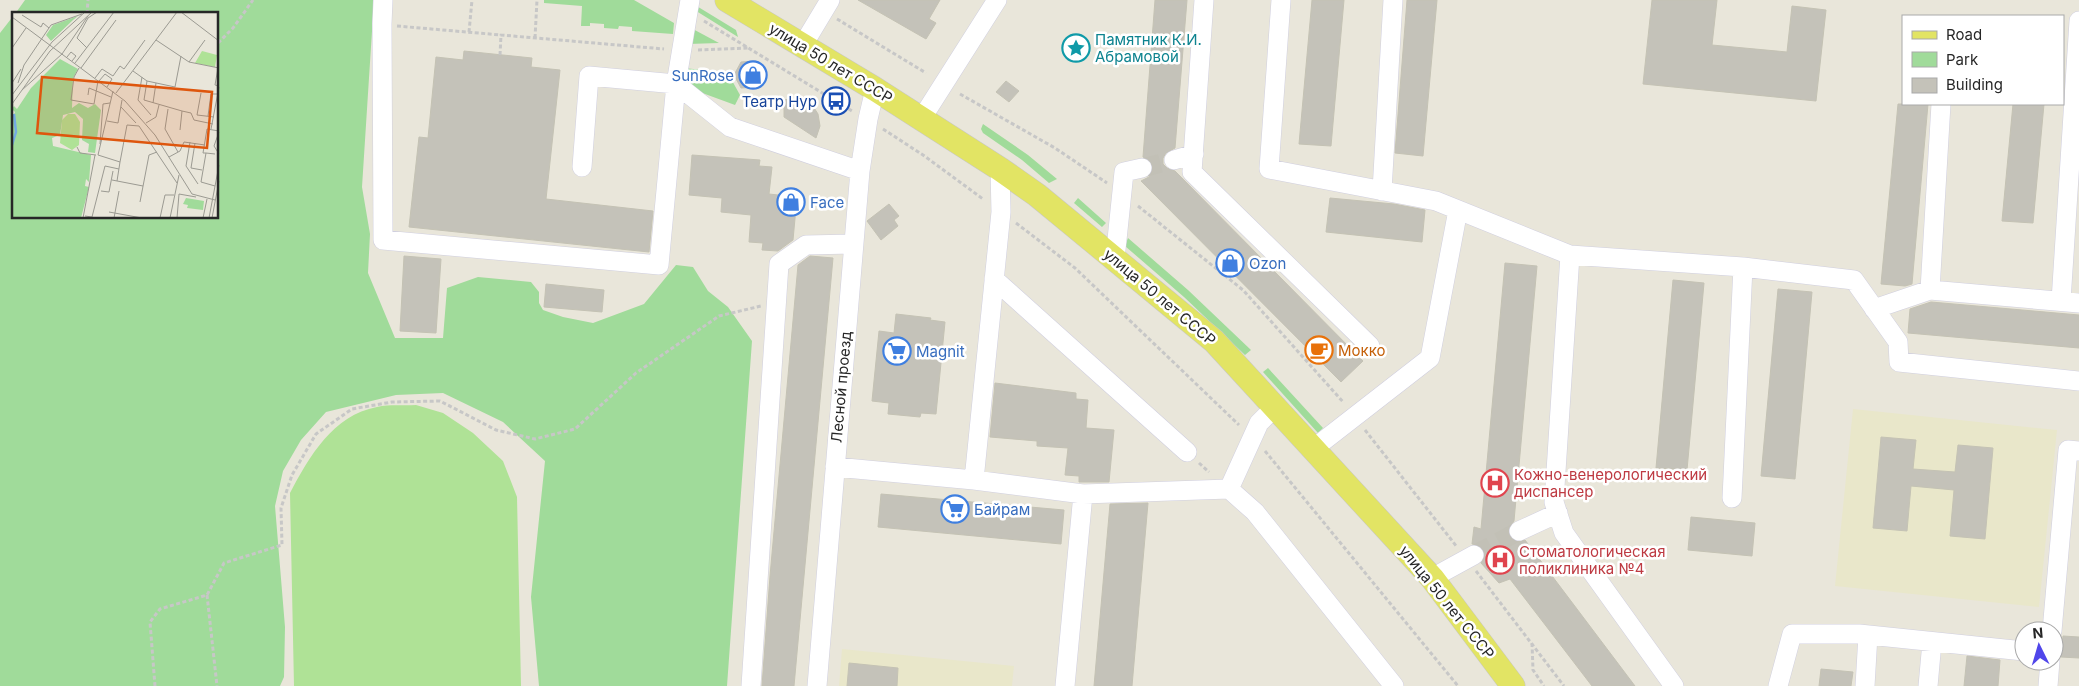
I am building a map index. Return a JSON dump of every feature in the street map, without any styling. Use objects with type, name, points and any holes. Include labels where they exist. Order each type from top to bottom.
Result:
[{"type":"main road","name":"улица 50 лет СССР","points":[[727,0],[922,118],[1000,169],[1037,195],[1214,341],[1432,578],[1513,686]]},
{"type":"street","points":[[383,0],[383,240],[659,264],[676,84],[689,6]]},
{"type":"street","points":[[922,118],[997,0]]},
{"type":"street","points":[[1204,0],[1192,172],[1370,346]]},
{"type":"street","points":[[1281,0],[1269,169],[1436,201],[1570,255],[1743,267],[1854,280],[1898,342],[1899,362],[2079,381]]},
{"type":"street","points":[[1382,191],[1393,0]]},
{"type":"street","points":[[803,45],[826,5]]},
{"type":"street","points":[[1874,308],[1930,290],[2070,302],[2079,21]]},
{"type":"street","points":[[582,167],[589,76],[676,84],[730,127],[860,171]]},
{"type":"street","name":"Лесной проезд","points":[[817,686],[860,171],[875,89]]},
{"type":"street","points":[[1930,290],[1941,105]]},
{"type":"street","points":[[1174,160],[1194,154]]},
{"type":"street","points":[[1115,259],[1124,172],[1142,168]]},
{"type":"street","points":[[974,480],[1001,212],[1000,169]]},
{"type":"street","points":[[1313,449],[1430,358],[1458,210]]},
{"type":"street","points":[[751,686],[778,264],[806,245],[853,244]]},
{"type":"street","points":[[1570,255],[1554,502],[1564,533],[1674,686]]},
{"type":"street","points":[[1732,498],[1743,267]]},
{"type":"street","points":[[994,279],[1187,452]]},
{"type":"street","points":[[1229,490],[1259,422],[1275,407]]},
{"type":"street","points":[[2053,621],[2068,450],[2079,451]]},
{"type":"street","points":[[835,467],[974,480],[1083,494],[1229,490],[1255,512],[1394,686]]},
{"type":"street","points":[[1065,686],[1083,494]]},
{"type":"street","points":[[1518,531],[1558,513]]},
{"type":"street","points":[[1432,578],[1470,557]]},
{"type":"street","points":[[1778,686],[1792,634],[1868,635],[2014,650]]},
{"type":"street","points":[[1865,686],[1868,635]]},
{"type":"street","points":[[1928,686],[1932,642]]},
{"type":"street","points":[[2048,686],[2049,671]]},
{"type":"path","points":[[219,42],[233,28],[253,0]]},
{"type":"path","points":[[469,32],[472,0]]},
{"type":"path","points":[[535,38],[538,0]]},
{"type":"path","points":[[826,5],[926,73]]},
{"type":"path","points":[[382,24],[681,51],[750,48],[689,6]]},
{"type":"path","points":[[500,55],[501,35]]},
{"type":"path","points":[[960,94],[1056,148],[1122,193],[1243,290],[1355,417],[1470,557],[1564,686]]},
{"type":"path","points":[[1075,268],[1252,438],[1458,686]]},
{"type":"path","points":[[217,686],[207,595],[224,563],[282,544],[281,508],[292,475],[316,434],[352,409],[392,402],[440,401],[496,430],[535,439],[575,429],[636,373],[719,316],[776,303]]},
{"type":"path","points":[[156,686],[150,622],[160,609],[207,595]]},
{"type":"path","points":[[1532,643],[1533,670],[1544,686]]},
{"type":"shaded area","points":[[1853,409],[2057,430],[2039,607],[1835,586]]},
{"type":"shaded area","points":[[842,649],[1014,666],[1012,686],[839,686]]},
{"type":"green space","points":[[25,0],[374,0],[362,187],[370,234],[368,273],[395,338],[443,338],[447,288],[478,277],[531,282],[539,292],[539,303],[543,310],[563,317],[593,323],[644,304],[676,265],[693,267],[708,291],[728,307],[752,341],[727,686],[539,686],[531,597],[545,461],[503,422],[443,393],[396,395],[326,412],[301,440],[283,471],[275,506],[285,627],[284,677],[280,686],[0,686],[0,33],[12,18],[12,219],[219,219],[219,12],[16,12]]},
{"type":"green space","points":[[544,0],[634,0],[674,23],[673,34],[632,31],[632,27],[604,28],[604,24],[590,23],[590,26],[581,26],[582,6],[544,3]]},
{"type":"green space","points":[[695,5],[736,30],[738,37],[693,9]]},
{"type":"green space","points":[[691,28],[719,43],[688,44]]},
{"type":"green space","points":[[684,68],[730,73],[730,77],[740,95],[735,105],[686,87]]},
{"type":"green space","points":[[983,124],[1028,155],[1057,179],[1049,183],[1022,160],[983,133],[981,129]]},
{"type":"green space","points":[[1078,198],[1106,223],[1102,227],[1074,203]]},
{"type":"green space","points":[[1128,238],[1188,290],[1251,350],[1245,355],[1184,297],[1125,246]]},
{"type":"green space","points":[[1268,368],[1323,428],[1318,433],[1263,372]]},
{"type":"green space","points":[[416,405],[443,413],[473,433],[503,461],[517,497],[521,686],[294,686],[290,493],[314,452],[335,428],[361,412],[377,407]]},
{"type":"building","points":[[858,0],[940,0],[929,19],[936,23],[926,39]]},
{"type":"building","points":[[1155,0],[1187,0],[1175,148],[1166,153],[1163,158],[1163,164],[1175,171],[1363,361],[1341,382],[1141,181],[1149,177],[1153,171],[1151,161],[1143,157]]},
{"type":"building","points":[[1312,0],[1344,0],[1331,146],[1299,144]]},
{"type":"building","points":[[1407,0],[1437,0],[1423,156],[1395,153]]},
{"type":"building","points":[[1652,0],[1717,0],[1712,45],[1787,52],[1792,6],[1826,10],[1816,101],[1643,84]]},
{"type":"building","points":[[464,51],[532,58],[531,67],[560,70],[546,199],[653,211],[649,252],[409,227],[419,137],[428,138],[436,57],[463,60]]},
{"type":"building","points":[[756,61],[765,74],[756,87],[741,88],[734,75],[741,62]]},
{"type":"building","points":[[1006,81],[1019,91],[1009,102],[996,92]]},
{"type":"building","points":[[797,98],[811,103],[818,114],[820,126],[816,138],[784,117],[784,100]]},
{"type":"building","points":[[1898,104],[1928,105],[1912,284],[1905,286],[1881,284]]},
{"type":"building","points":[[2013,105],[2044,105],[2033,223],[2002,221]]},
{"type":"building","points":[[692,155],[760,160],[759,166],[772,167],[769,194],[797,197],[793,240],[778,251],[762,250],[763,243],[749,242],[751,215],[721,212],[722,198],[689,195]]},
{"type":"building","points":[[1330,198],[1394,204],[1425,210],[1422,242],[1326,232]]},
{"type":"building","points":[[889,204],[899,216],[894,220],[898,226],[881,240],[867,221]]},
{"type":"building","points":[[404,256],[441,259],[436,333],[400,331]]},
{"type":"building","points":[[810,256],[833,258],[794,686],[762,686],[798,265]]},
{"type":"building","points":[[1505,263],[1537,266],[1514,521],[1508,530],[1509,535],[1512,540],[1518,542],[1525,540],[1635,686],[1592,686],[1510,579],[1499,583],[1481,563],[1485,556],[1484,549],[1479,545],[1472,544],[1474,527],[1481,529]]},
{"type":"building","points":[[1673,280],[1704,283],[1687,470],[1656,468]]},
{"type":"building","points":[[546,284],[604,290],[602,312],[544,307]]},
{"type":"building","points":[[1778,289],[1812,292],[1795,479],[1761,476]]},
{"type":"building","points":[[1931,302],[2079,315],[2079,348],[1908,333],[1910,309]]},
{"type":"building","points":[[896,314],[931,318],[930,320],[945,322],[936,414],[921,413],[920,417],[888,414],[889,403],[872,401],[879,331],[894,333]]},
{"type":"building","points":[[995,383],[1076,393],[1076,399],[1088,400],[1086,428],[1114,430],[1109,482],[1079,482],[1079,476],[1065,475],[1068,448],[1037,446],[1037,441],[990,437]]},
{"type":"building","points":[[1881,437],[1916,440],[1913,469],[1955,472],[1958,445],[1993,448],[1985,539],[1950,536],[1954,490],[1911,486],[1907,531],[1873,528]]},
{"type":"building","points":[[881,494],[1064,510],[1061,544],[878,527]]},
{"type":"building","points":[[1148,503],[1132,686],[1094,686],[1110,504]]},
{"type":"building","points":[[1691,517],[1755,523],[1752,556],[1688,550]]},
{"type":"building","points":[[2064,636],[2079,637],[2079,658],[2064,657]]},
{"type":"building","points":[[1967,656],[2000,660],[1998,686],[1964,686]]},
{"type":"building","points":[[849,663],[898,668],[897,686],[847,686]]},
{"type":"building","points":[[1821,669],[1853,672],[1851,686],[1819,686]]},
{"type":"tunnel","points":[[1142,168],[1174,160]]},
{"type":"tunnel","points":[[1474,555],[1519,531]]},
{"type":"place","name":"Памятник К.И. Абрамовой","points":[[1076,48]]},
{"type":"place","name":"SunRose","points":[[753,75]]},
{"type":"place","name":"Театр Нур","points":[[836,101]]},
{"type":"place","name":"Face","points":[[791,202]]},
{"type":"place","name":"Ozon","points":[[1230,263]]},
{"type":"place","name":"Мокко","points":[[1319,350]]},
{"type":"place","name":"Magnit","points":[[897,351]]},
{"type":"place","name":"Кожно-венерологический диспансер","points":[[1495,483]]},
{"type":"place","name":"Байрам","points":[[955,509]]},
{"type":"place","name":"Стоматологическая поликлиника №4","points":[[1500,560]]}]
